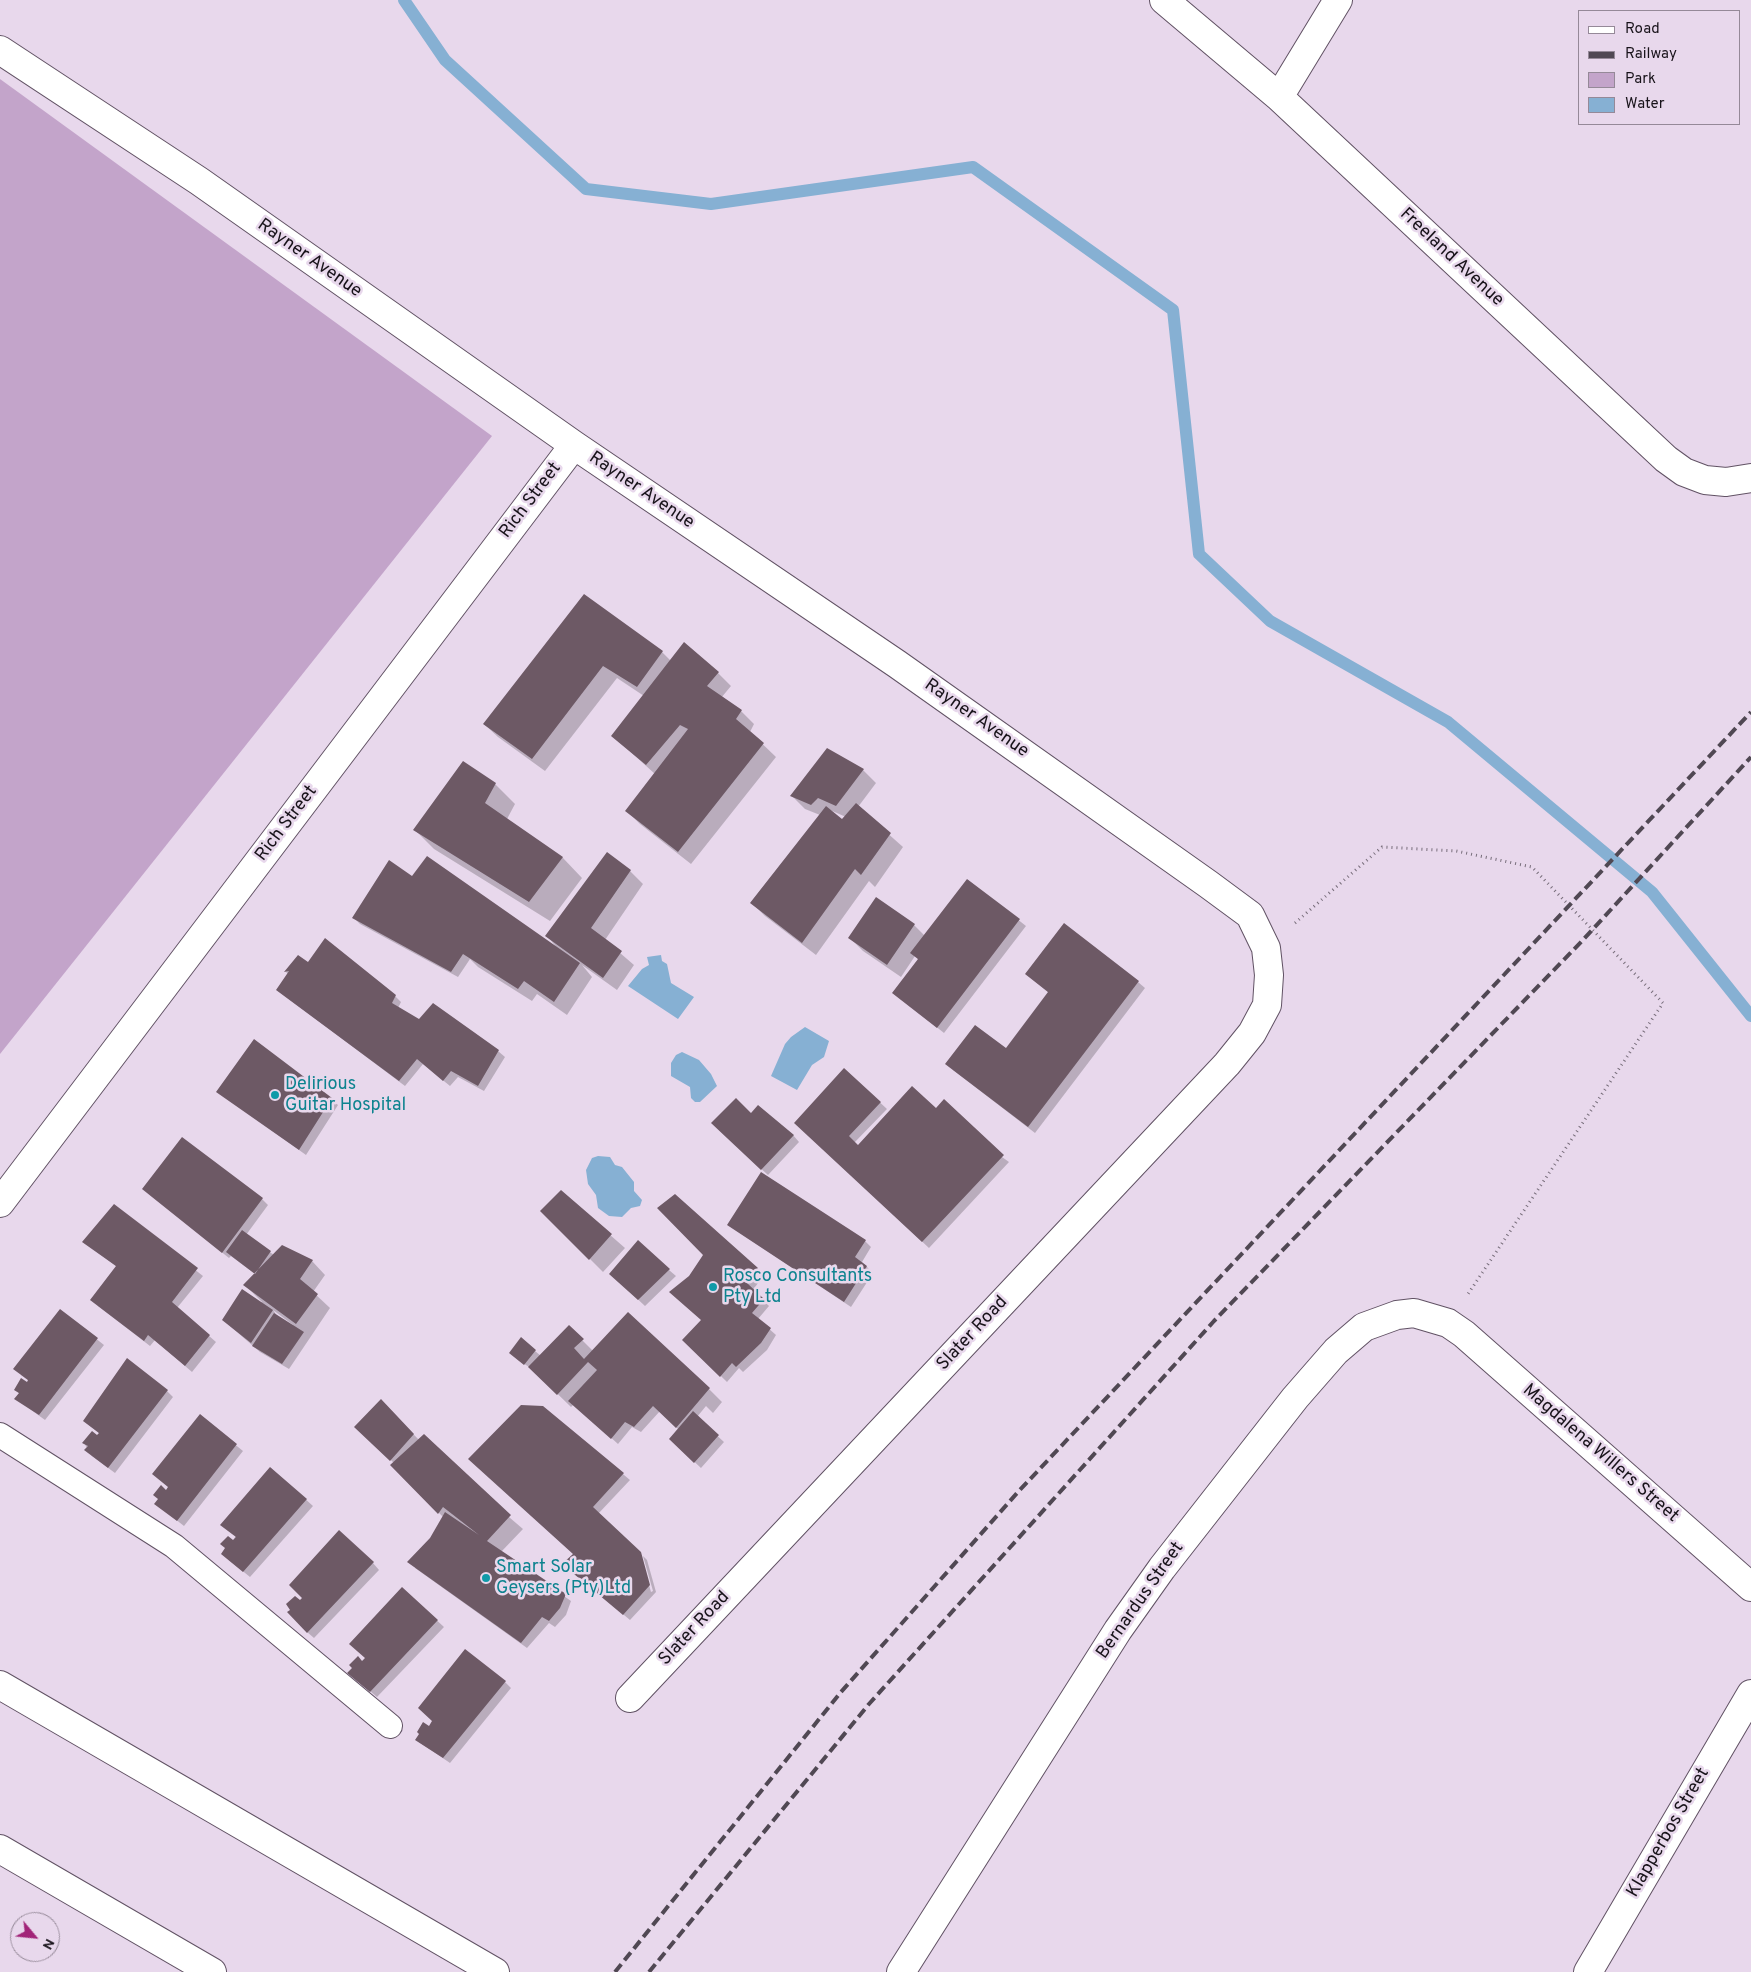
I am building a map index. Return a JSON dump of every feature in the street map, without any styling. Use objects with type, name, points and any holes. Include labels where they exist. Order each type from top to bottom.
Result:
[{"type":"main road","name":"Freeland Avenue","points":[[1164,0],[1279,97],[1666,460],[1684,472],[1705,480],[1726,482],[1751,478]]},
{"type":"main road","points":[[1279,97],[1338,0]]},
{"type":"main road","name":"Rayner Avenue","points":[[0,50],[199,181],[574,445],[897,664],[1208,884],[1250,915],[1266,948]]},
{"type":"main road","name":"Rich Street","points":[[0,1203],[574,445]]},
{"type":"main road","name":"Slater Road","points":[[630,1698],[1227,1064],[1252,1034],[1267,1006],[1269,975],[1266,948]]},
{"type":"main road","name":"Bernardus Street","points":[[902,1972],[1118,1630],[1197,1522],[1295,1398],[1336,1352],[1364,1327],[1397,1315],[1414,1313],[1448,1323]]},
{"type":"main road","name":"Magdalena Willers Street","points":[[1448,1323],[1464,1334],[1751,1587]]},
{"type":"main road","points":[[0,1685],[495,1972]]},
{"type":"main road","name":"Klapperbos Street","points":[[1588,1972],[1751,1694]]},
{"type":"main road","points":[[0,1849],[212,1972]]},
{"type":"lane","points":[[0,1435],[174,1546],[390,1726]]},
{"type":"path","points":[[1266,948],[1382,847],[1456,852],[1532,867],[1663,1003],[1448,1323]]},
{"type":"green space","points":[[0,79],[492,436],[0,1054]]},
{"type":"water","points":[[661,955],[662,961],[667,964],[671,983],[694,997],[678,1019],[628,986],[642,969],[649,965],[647,957]]},
{"type":"water","points":[[805,1027],[829,1041],[824,1057],[812,1065],[797,1090],[771,1076],[785,1044]]},
{"type":"water","points":[[682,1052],[699,1060],[711,1074],[717,1086],[700,1102],[695,1102],[691,1098],[690,1087],[671,1076],[671,1063],[676,1055]]},
{"type":"water","points":[[598,1156],[610,1157],[615,1165],[622,1167],[634,1182],[634,1191],[642,1200],[640,1206],[631,1208],[622,1217],[609,1216],[598,1208],[596,1195],[588,1184],[586,1170],[592,1158]]},
{"type":"building","points":[[584,594],[663,651],[637,687],[603,666],[532,759],[483,724]]},
{"type":"building","points":[[684,642],[719,672],[707,686],[742,710],[736,719],[764,743],[678,852],[625,811],[688,729],[680,725],[646,765],[611,736]]},
{"type":"building","points":[[827,748],[864,769],[836,806],[818,798],[811,805],[790,796]]},
{"type":"building","points":[[463,761],[496,783],[485,803],[563,857],[529,902],[413,830]]},
{"type":"building","points":[[856,803],[891,833],[861,875],[855,869],[802,943],[750,903],[826,806],[842,819]]},
{"type":"building","points":[[607,852],[631,870],[591,928],[622,951],[603,978],[545,936]]},
{"type":"building","points":[[427,856],[580,963],[554,1002],[524,981],[518,989],[463,954],[451,972],[352,918],[389,860],[412,876]]},
{"type":"building","points":[[967,879],[1020,919],[937,1028],[892,993],[918,959],[910,953]]},
{"type":"building","points":[[876,897],[915,924],[887,965],[848,938]]},
{"type":"building","points":[[1064,923],[1139,981],[1028,1127],[945,1064],[975,1025],[1006,1048],[1048,992],[1025,974]]},
{"type":"building","points":[[325,938],[396,995],[392,1003],[419,1019],[433,1003],[499,1050],[478,1086],[451,1071],[443,1081],[417,1059],[399,1081],[276,990],[289,971],[284,972],[298,955],[308,962]]},
{"type":"building","name":"Delirious Guitar Hospital","points":[[254,1039],[332,1098],[299,1150],[216,1092]]},
{"type":"building","points":[[844,1068],[881,1102],[849,1136],[858,1145],[912,1086],[936,1108],[944,1099],[1004,1155],[922,1242],[794,1123]]},
{"type":"building","points":[[736,1098],[751,1113],[758,1105],[794,1135],[761,1170],[711,1123]]},
{"type":"building","points":[[182,1137],[263,1198],[222,1253],[142,1189]]},
{"type":"building","points":[[761,1172],[866,1240],[855,1257],[867,1266],[844,1302],[727,1225]]},
{"type":"building","points":[[561,1190],[612,1234],[589,1260],[540,1211]]},
{"type":"building","name":"Rosco Consultants Pty Ltd","points":[[675,1194],[758,1268],[747,1283],[764,1299],[752,1313],[771,1328],[761,1343],[736,1367],[732,1363],[720,1377],[682,1340],[701,1320],[669,1292],[689,1276],[703,1255],[657,1208]]},
{"type":"building","points":[[114,1204],[198,1268],[172,1302],[210,1335],[185,1366],[148,1335],[144,1341],[90,1300],[116,1266],[82,1242]]},
{"type":"building","points":[[242,1230],[271,1251],[255,1274],[226,1252]]},
{"type":"building","points":[[638,1240],[670,1269],[638,1300],[609,1274]]},
{"type":"building","points":[[282,1245],[313,1260],[300,1279],[318,1294],[296,1324],[243,1285]]},
{"type":"building","points":[[242,1289],[273,1310],[251,1343],[222,1320]]},
{"type":"building","points":[[60,1309],[98,1338],[39,1415],[14,1399],[19,1393],[14,1390],[21,1378],[27,1382],[28,1380],[13,1369]]},
{"type":"building","points":[[628,1312],[710,1388],[676,1428],[653,1406],[634,1427],[625,1422],[611,1439],[568,1401],[597,1370],[588,1362],[557,1395],[528,1367],[569,1325],[584,1339],[574,1348],[584,1359]]},
{"type":"building","points":[[274,1313],[304,1332],[282,1364],[252,1346]]},
{"type":"building","points":[[521,1337],[536,1350],[524,1365],[509,1353]]},
{"type":"building","points":[[127,1358],[168,1390],[108,1468],[84,1450],[88,1446],[82,1443],[92,1431],[97,1435],[99,1433],[83,1421]]},
{"type":"building","points":[[381,1399],[414,1434],[390,1461],[354,1427]]},
{"type":"building","points":[[521,1405],[543,1406],[624,1473],[593,1507],[641,1552],[650,1585],[623,1615],[562,1564],[573,1554],[468,1459]]},
{"type":"building","points":[[693,1411],[719,1435],[694,1463],[669,1439]]},
{"type":"building","points":[[200,1414],[237,1444],[177,1521],[154,1504],[158,1499],[153,1495],[161,1485],[166,1490],[168,1487],[152,1474]]},
{"type":"building","name":"Smart Solar Geysers (Pty)Ltd","points":[[424,1434],[511,1515],[487,1541],[566,1594],[560,1608],[549,1621],[542,1617],[521,1643],[407,1562],[430,1538],[445,1512],[479,1535],[443,1507],[438,1514],[390,1465]]},
{"type":"building","points":[[270,1467],[307,1499],[243,1572],[221,1554],[225,1548],[220,1544],[228,1536],[233,1540],[236,1537],[220,1525]]},
{"type":"building","points":[[339,1530],[374,1562],[307,1633],[287,1612],[290,1610],[286,1604],[295,1596],[300,1600],[302,1598],[289,1585]]},
{"type":"building","points":[[402,1587],[438,1620],[370,1692],[347,1673],[352,1668],[349,1665],[358,1656],[362,1661],[365,1658],[349,1644]]},
{"type":"building","points":[[465,1649],[506,1681],[443,1758],[415,1740],[423,1722],[429,1726],[432,1721],[418,1708]]},
{"type":"waterway","points":[[404,0],[445,60],[586,189],[711,204],[973,167],[1173,310],[1199,554],[1270,621],[1448,722],[1652,892],[1751,1016]]},
{"type":"railway","points":[[615,1972],[841,1692],[1018,1492],[1751,712]]},
{"type":"railway","points":[[649,1972],[869,1704],[1214,1321],[1582,941],[1751,757]]},
{"type":"place","name":"Delirious Guitar Hospital","points":[[275,1095]]},
{"type":"place","name":"Rosco Consultants Pty Ltd","points":[[713,1287]]},
{"type":"place","name":"Smart Solar Geysers (Pty)Ltd","points":[[486,1578]]}]
